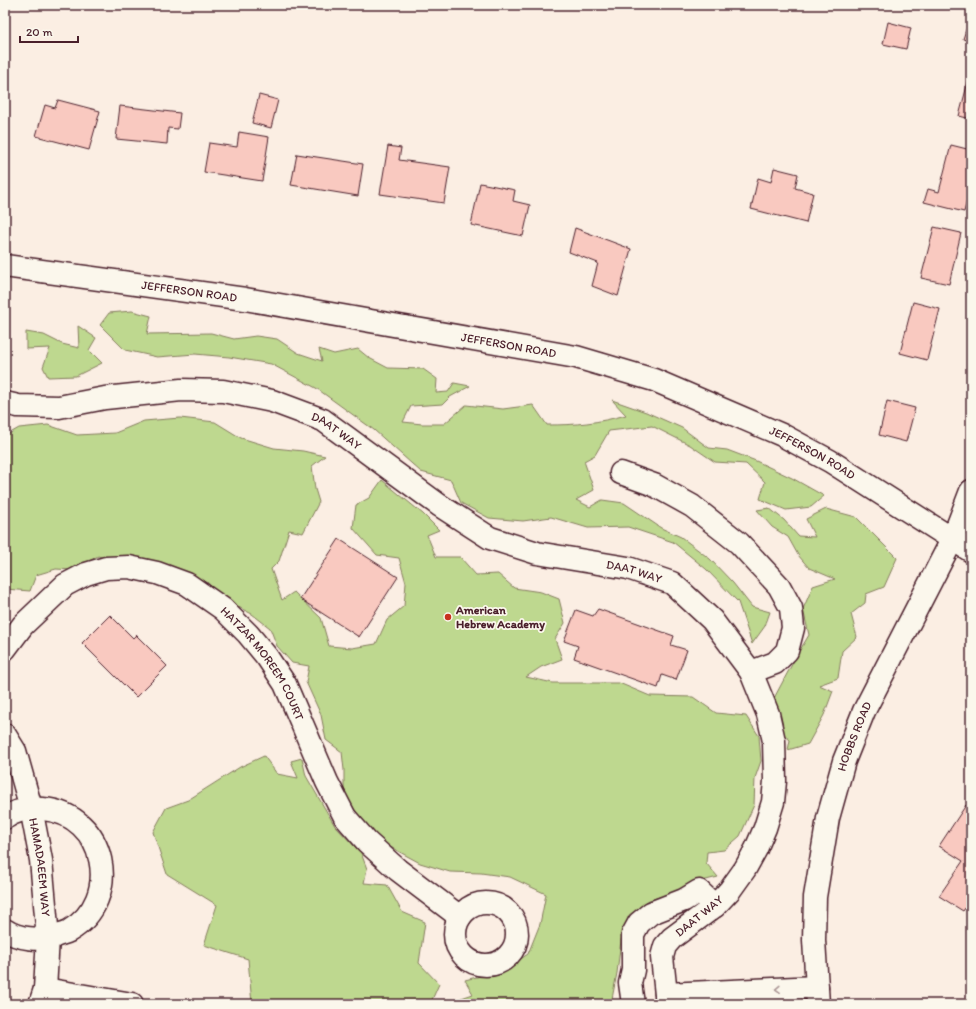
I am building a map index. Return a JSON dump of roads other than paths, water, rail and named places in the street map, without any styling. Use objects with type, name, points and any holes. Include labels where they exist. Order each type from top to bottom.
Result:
[{"type":"street","name":"JEFFERSON ROAD","points":[[5,266],[245,299],[576,357],[654,380],[782,435],[830,461],[953,538],[971,551]]},
{"type":"street","name":"DAAT WAY","points":[[5,403],[18,406],[59,408],[105,398],[180,390],[223,391],[272,401],[323,420],[439,505],[490,538],[537,553],[628,568],[672,584],[712,620],[751,672],[768,714],[774,741],[775,781],[773,802],[765,828],[745,869],[730,890],[715,906],[672,938],[665,946],[662,957],[666,999],[817,996]]},
{"type":"street","points":[[621,473],[654,485],[692,506],[739,543],[779,586],[792,608],[794,628],[787,651],[775,663],[751,672]]},
{"type":"street","name":"HOBBS ROAD","points":[[817,996],[814,940],[815,897],[828,818],[844,761],[864,711],[953,538],[971,491]]},
{"type":"street","name":"HATZAR MOREEM COURT","points":[[5,649],[23,625],[65,585],[86,574],[106,568],[129,566],[157,573],[187,584],[223,609],[238,624],[266,657],[285,684],[324,775],[344,817],[367,842],[398,870],[460,917]]},
{"type":"street","name":"HAMADAEEM WAY","points":[[5,735],[15,751],[31,808],[41,860],[48,938],[42,997]]},
{"type":"street","points":[[5,818],[11,814],[31,808],[53,810],[74,819],[90,834],[100,854],[102,876],[98,898],[86,917],[69,931],[48,938],[28,938],[5,930]]},
{"type":"street","points":[[633,1004],[630,983],[633,970],[633,934],[640,923],[651,913],[684,900],[699,891],[715,906]]},
{"type":"street","points":[[42,997],[132,1004]]},
{"type":"place","name":"American Hebrew Academy","points":[[448,617]]}]
